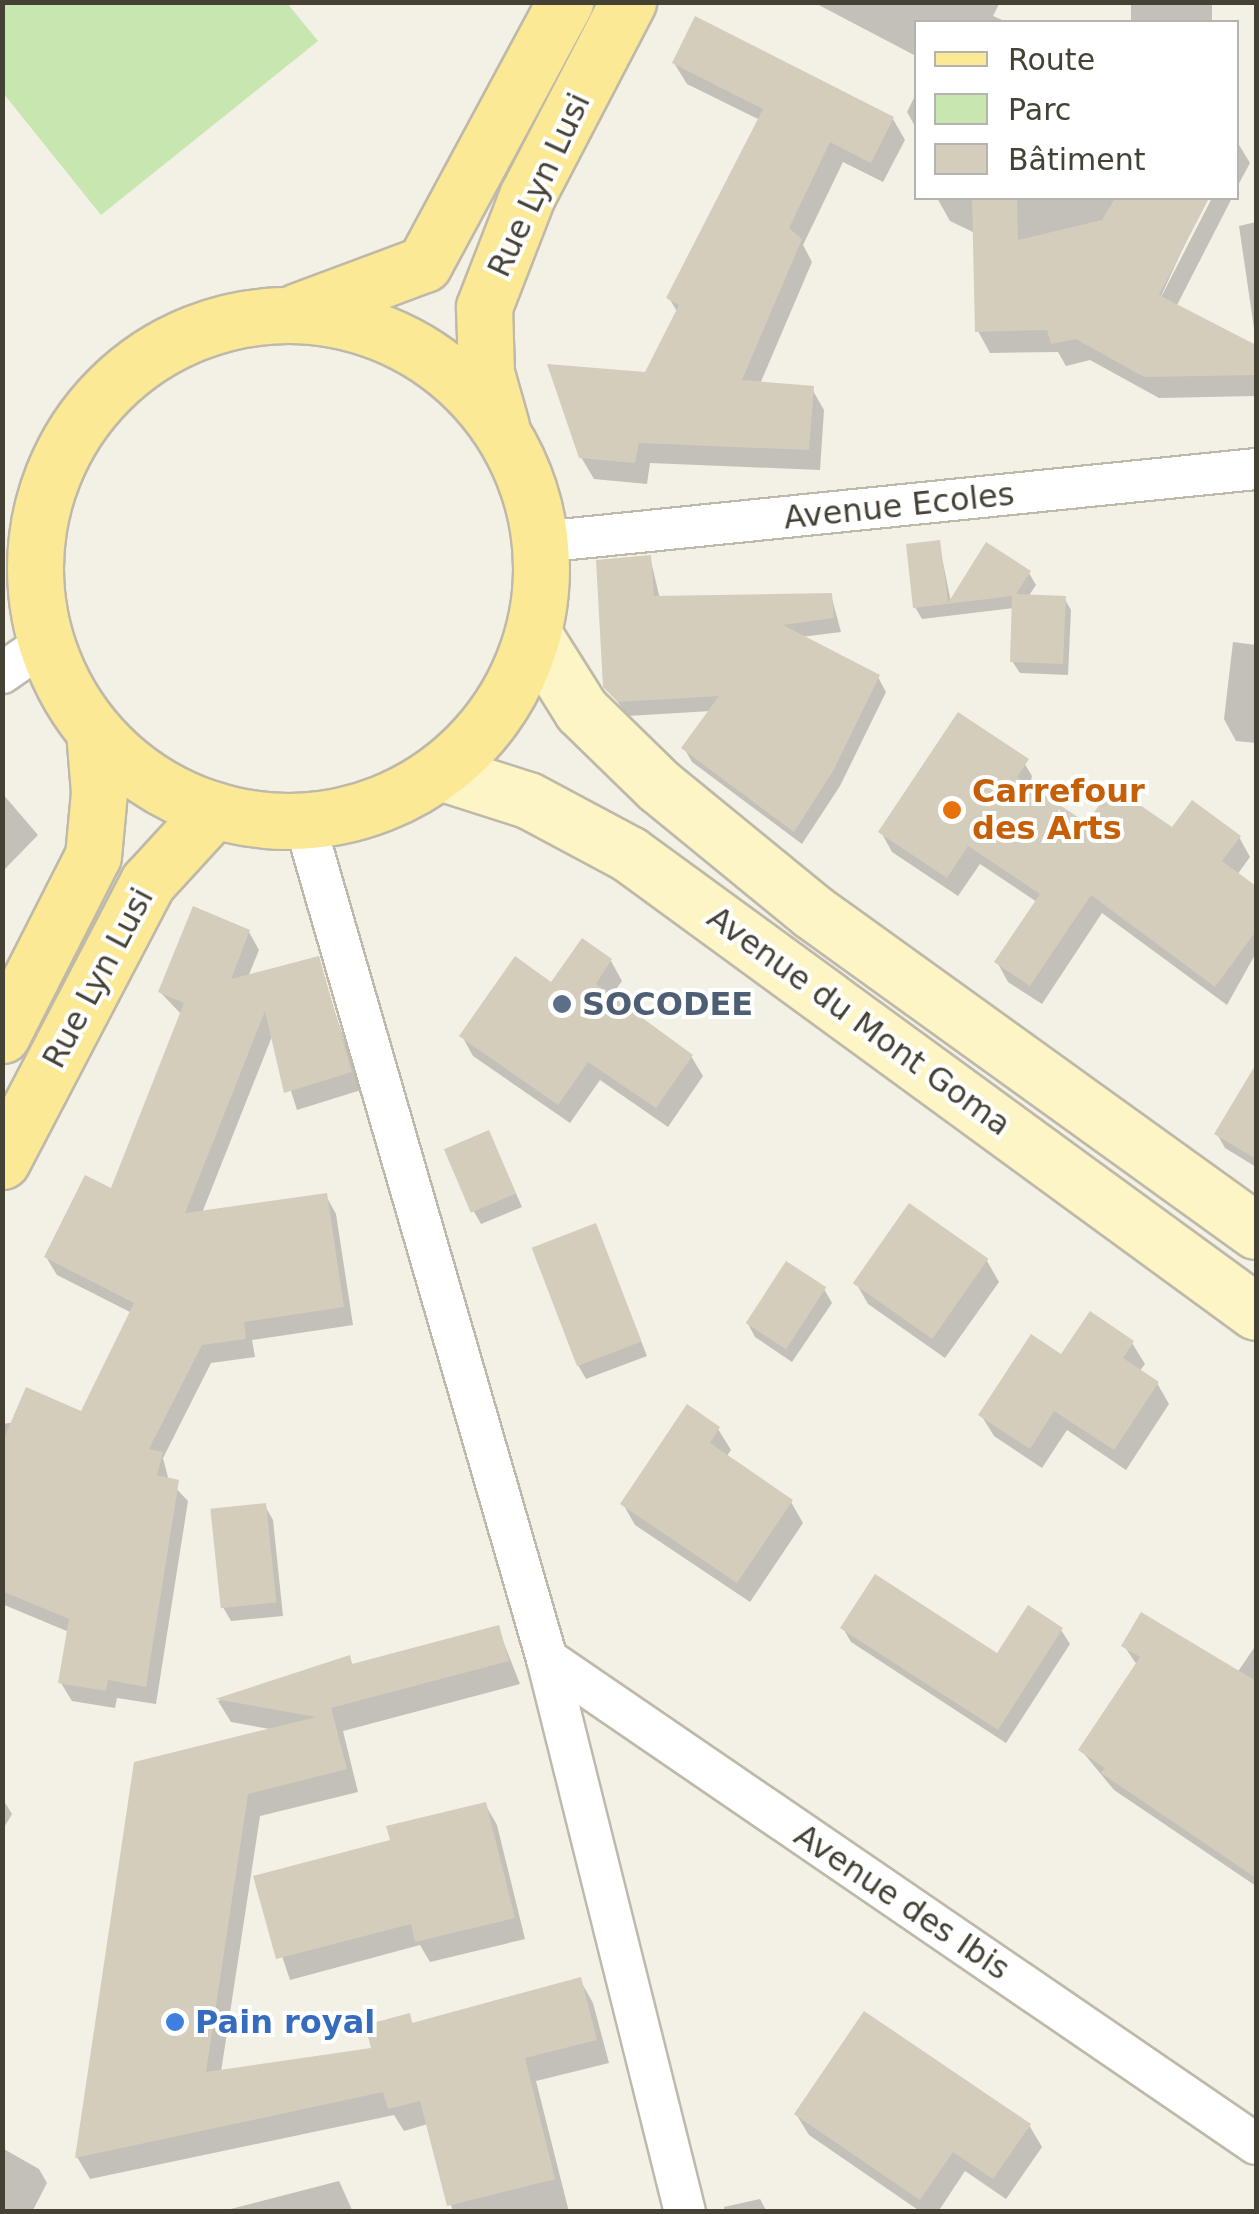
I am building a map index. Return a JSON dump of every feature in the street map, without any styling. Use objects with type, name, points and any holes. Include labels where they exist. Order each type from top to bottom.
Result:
[{"type":"main road","name":"Rue Lyn Lusi","points":[[290,314],[424,264],[566,2]]},
{"type":"main road","name":"Rue Lyn Lusi","points":[[503,434],[486,374],[484,307],[527,196],[628,2]]},
{"type":"main road","points":[[290,314],[346,321],[424,354],[468,389],[503,434],[541,542],[534,634],[508,697],[440,772],[352,814],[304,820],[214,810],[148,779],[94,731],[24,658],[36,603],[37,524],[46,486],[83,416],[109,386],[174,341],[211,326],[290,314]]},
{"type":"main road","name":"Rue Lyn Lusi","points":[[2,1035],[92,856],[99,792],[94,731]]},
{"type":"main road","name":"Rue Lyn Lusi","points":[[2,1161],[148,882],[214,810]]},
{"type":"street","name":"Avenue Ecoles","points":[[541,542],[1256,469]]},
{"type":"street","points":[[534,634],[581,710],[659,786],[813,912],[1256,1231]]},
{"type":"street","name":"Avenue du Mont Goma","points":[[440,772],[528,800],[629,854],[1256,1312]]},
{"type":"street","points":[[304,820],[547,1659],[684,2212]]},
{"type":"street","name":"Avenue des Ibis","points":[[547,1659],[1256,2144]]},
{"type":"green space","points":[[2,3],[287,3],[318,41],[101,215],[3,93]]},
{"type":"building","points":[[695,16],[894,117],[871,163],[830,142],[789,228],[802,239],[742,380],[814,386],[809,450],[639,443],[635,463],[579,458],[547,364],[645,372],[679,305],[666,298],[763,109],[672,63]]},
{"type":"building","points":[[972,200],[1017,200],[1018,240],[1102,220],[1114,200],[1208,200],[1159,295],[1256,345],[1256,375],[1144,377],[1076,339],[1051,344],[1047,330],[975,332]]},
{"type":"building","points":[[940,540],[948,603],[986,542],[1031,571],[1016,594],[1066,596],[1063,664],[1010,662],[1012,596],[913,608],[906,544]]},
{"type":"building","points":[[651,555],[654,596],[832,593],[834,618],[783,625],[880,675],[833,771],[794,832],[681,748],[719,696],[618,702],[603,687],[596,560]]},
{"type":"building","points":[[958,712],[1029,759],[1017,777],[1087,823],[1112,786],[1172,827],[1192,800],[1241,836],[1222,861],[1256,886],[1256,931],[1215,987],[1091,895],[1030,986],[994,962],[1040,894],[968,846],[947,878],[878,832]]},
{"type":"building","points":[[193,906],[250,930],[231,979],[319,956],[352,1072],[284,1093],[265,1011],[185,1213],[327,1193],[344,1307],[244,1322],[246,1339],[202,1345],[149,1449],[163,1452],[157,1475],[179,1480],[146,1687],[108,1680],[106,1691],[58,1683],[69,1619],[2,1591],[2,1443],[26,1387],[81,1411],[134,1303],[44,1257],[85,1175],[111,1188],[184,1003],[158,992]]},
{"type":"building","points":[[582,938],[612,959],[596,984],[693,1055],[656,1108],[588,1062],[558,1105],[459,1036],[515,956],[551,982]]},
{"type":"building","points":[[1256,1064],[1256,1159],[1214,1134]]},
{"type":"building","points":[[489,1130],[516,1194],[471,1213],[444,1149]]},
{"type":"building","points":[[909,1203],[988,1259],[932,1339],[853,1283]]},
{"type":"building","points":[[596,1223],[642,1342],[577,1366],[532,1248]]},
{"type":"building","points":[[786,1261],[826,1287],[786,1349],[746,1323]]},
{"type":"building","points":[[1090,1311],[1134,1341],[1123,1358],[1159,1382],[1114,1450],[1054,1411],[1030,1449],[978,1415],[1031,1334],[1061,1354]]},
{"type":"building","points":[[687,1404],[720,1427],[710,1443],[793,1500],[737,1583],[620,1504]]},
{"type":"building","points":[[266,1503],[276,1602],[221,1608],[210,1509]]},
{"type":"building","points":[[875,1574],[997,1653],[1028,1605],[1063,1628],[998,1730],[840,1628]]},
{"type":"building","points":[[1141,1612],[1256,1681],[1256,1878],[1101,1773],[1105,1768],[1078,1750],[1140,1657],[1121,1646]]},
{"type":"building","points":[[499,1625],[509,1661],[331,1708],[347,1769],[248,1794],[206,2072],[371,2048],[365,2025],[410,2013],[412,2023],[581,1977],[597,2040],[525,2058],[555,2179],[447,2206],[420,2101],[388,2109],[383,2092],[75,2158],[134,1762],[316,1717],[215,1699],[350,1655],[352,1664]]},
{"type":"building","points":[[486,1802],[515,1918],[415,1942],[411,1924],[276,1959],[253,1876],[390,1840],[386,1826]]},
{"type":"building","points":[[864,2011],[1031,2124],[993,2179],[953,2152],[920,2200],[794,2114]]},
{"type":"place","name":"Carrefour des Arts","points":[[952,810]]},
{"type":"place","name":"SOCODEE","points":[[562,1004]]},
{"type":"place","name":"Pain royal","points":[[175,2022]]}]
